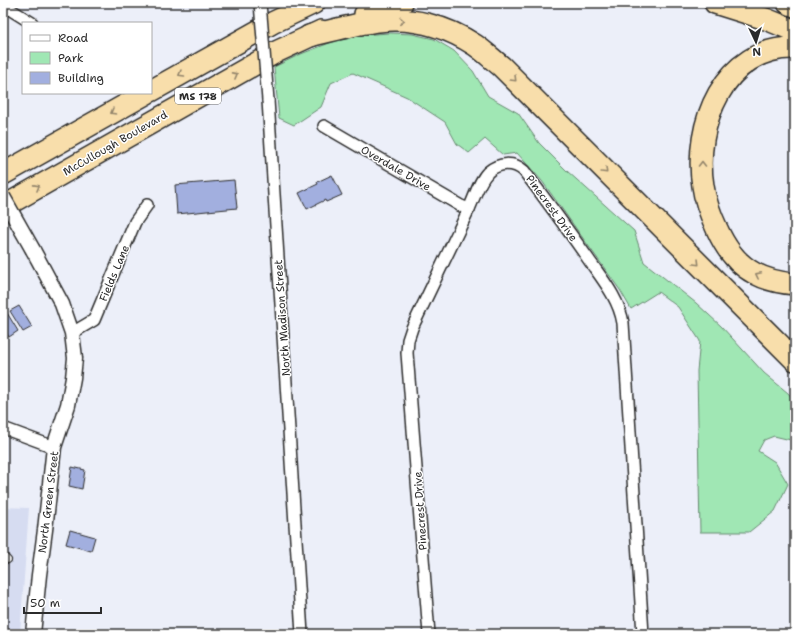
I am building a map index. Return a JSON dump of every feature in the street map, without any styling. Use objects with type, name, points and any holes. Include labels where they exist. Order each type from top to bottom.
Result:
[{"type":"highway","name":"MS 178","points":[[152,89],[272,23],[314,3]]},
{"type":"highway","name":"McCullough Boulevard","points":[[3,207],[276,52],[308,36],[344,21],[402,3]]},
{"type":"highway","points":[[715,3],[766,19],[795,31]]},
{"type":"highway","points":[[788,3],[795,6]]},
{"type":"highway","points":[[308,36],[378,21],[397,20],[430,24],[476,45],[501,66],[795,360]]},
{"type":"highway","points":[[795,48],[775,49],[764,52],[744,63],[729,78],[722,88],[710,114],[704,138],[701,164],[703,186],[709,210],[719,233],[730,251],[746,268],[755,274],[775,282],[795,284]]},
{"type":"highway","points":[[3,174],[145,94]]},
{"type":"street","name":"North Madison Street","points":[[260,3],[268,100],[302,634]]},
{"type":"street","points":[[3,5],[30,22]]},
{"type":"street","name":"Overdale Drive","points":[[324,126],[461,206],[469,209]]},
{"type":"street","name":"Pinecrest Drive","points":[[429,634],[408,340],[412,328],[482,181],[487,173],[492,169],[497,166],[509,164],[520,167],[524,171],[570,233],[613,295],[620,308],[624,323],[643,634]]},
{"type":"street","name":"North Green Street","points":[[3,197],[62,304],[72,333],[75,358],[68,405],[54,447],[33,634]]},
{"type":"street","name":"Fields Lane","points":[[72,333],[94,320],[135,222],[147,205]]},
{"type":"street","points":[[3,428],[54,447]]},
{"type":"lane","points":[[3,555],[8,560]]},
{"type":"shaded area","points":[[3,507],[29,508],[20,634],[3,634]]},
{"type":"green space","points":[[390,33],[412,34],[434,39],[454,51],[473,71],[488,96],[518,113],[539,143],[567,171],[634,231],[644,262],[696,303],[721,326],[764,373],[788,393],[795,401],[795,441],[774,436],[764,440],[758,451],[775,462],[788,484],[775,511],[749,532],[700,532],[697,371],[700,341],[678,307],[658,292],[631,309],[620,290],[542,181],[517,153],[503,155],[485,139],[469,153],[457,144],[445,122],[407,97],[353,73],[331,83],[321,107],[294,125],[279,118],[274,67],[301,54],[332,42],[360,35]]},
{"type":"building","points":[[332,175],[342,195],[326,202],[325,200],[307,209],[299,193]]},
{"type":"building","points":[[234,180],[237,208],[177,214],[175,185]]},
{"type":"building","points":[[19,306],[32,327],[23,332],[10,311]]},
{"type":"building","points":[[4,308],[18,331],[9,337],[3,328]]},
{"type":"building","points":[[72,467],[85,470],[82,489],[69,486]]},
{"type":"building","points":[[70,530],[95,537],[91,551],[66,544]]},
{"type":"building","points":[[277,630],[277,634],[254,634],[253,632]]}]
